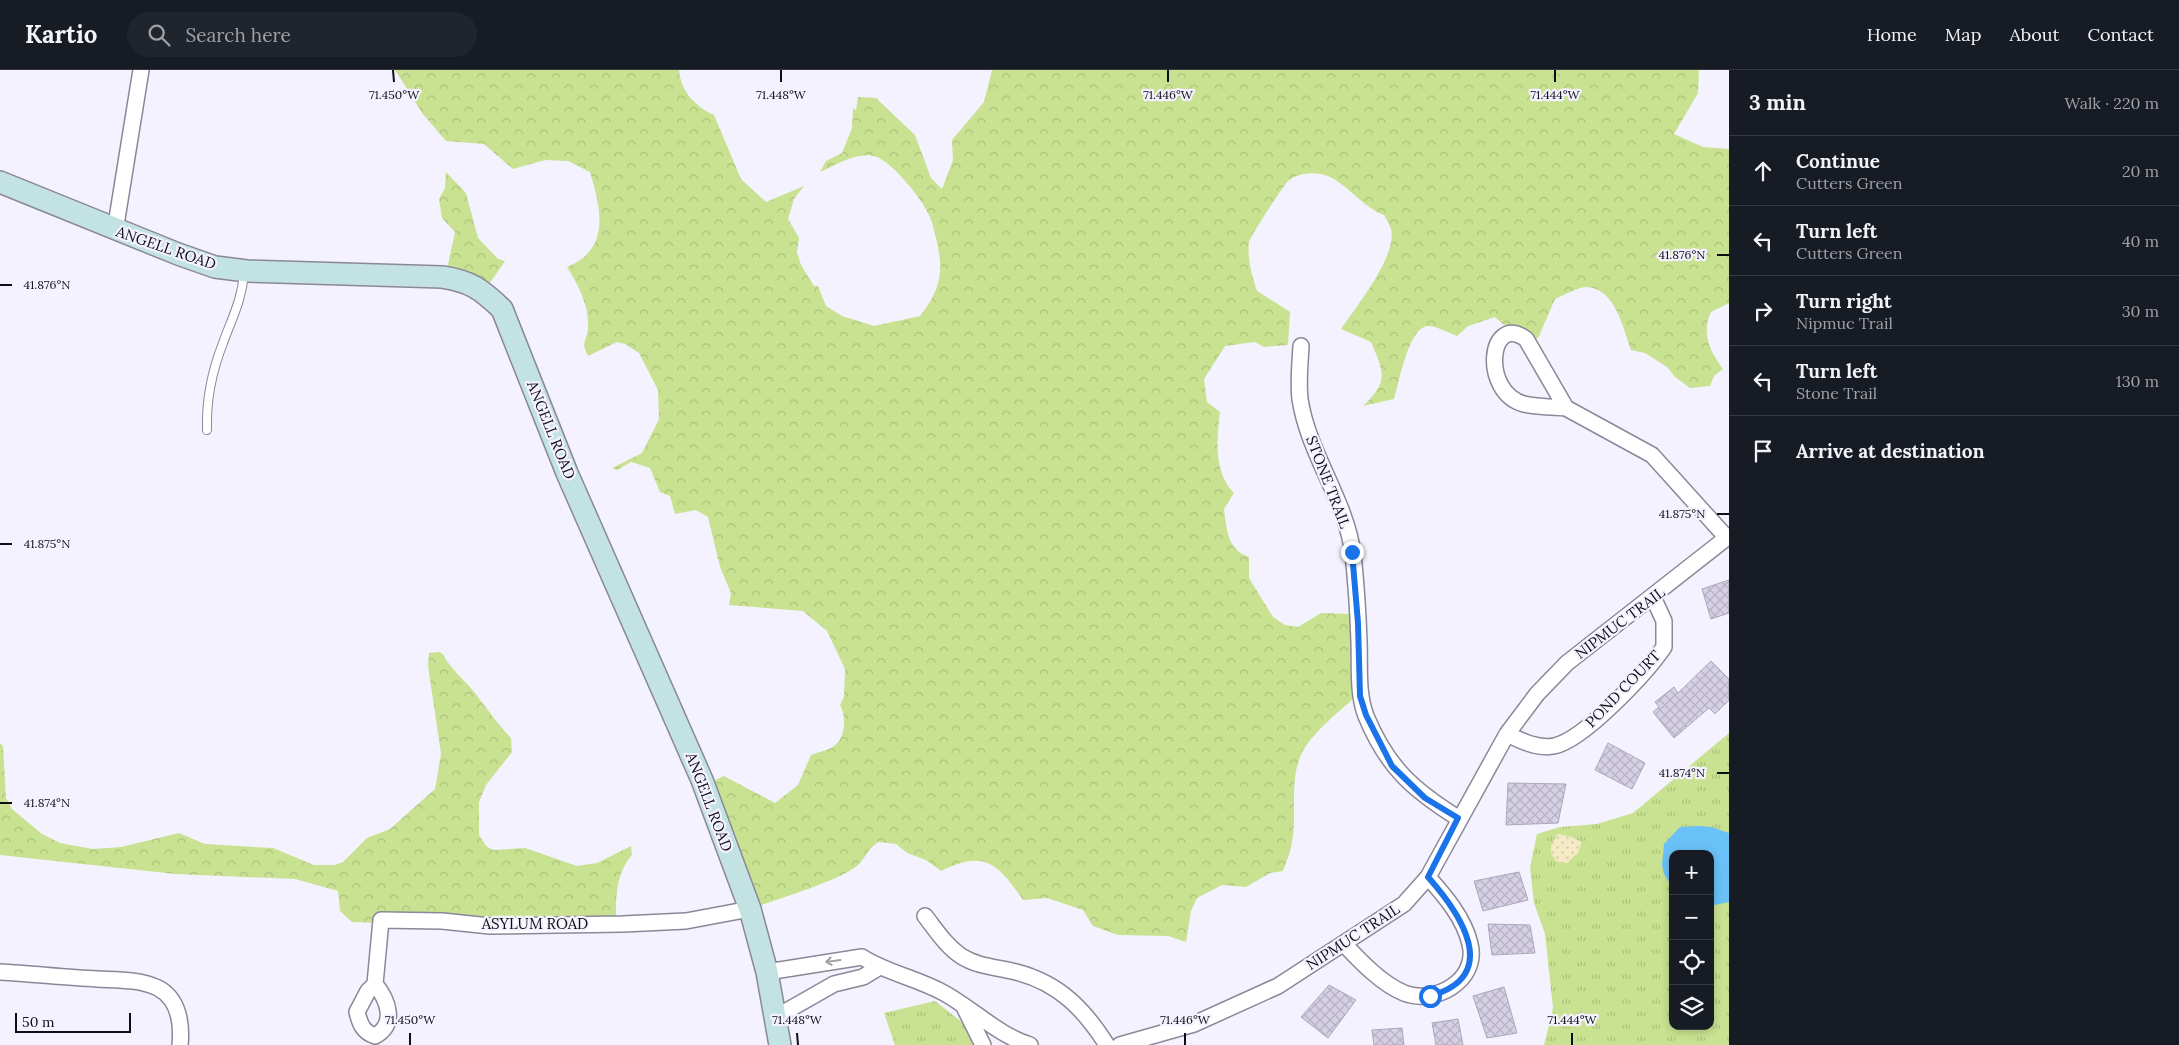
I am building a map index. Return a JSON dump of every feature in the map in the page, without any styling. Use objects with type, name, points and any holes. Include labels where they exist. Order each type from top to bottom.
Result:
[{"type":"street","points":[[115,231],[141,70]]},
{"type":"street","name":"ANGELL ROAD","points":[[0,182],[115,231],[215,267],[245,271],[463,280],[484,292],[502,309],[567,473],[702,780],[750,909],[767,972],[780,1045]]},
{"type":"street","points":[[1566,408],[1526,339],[1520,335],[1508,335],[1500,339],[1494,350],[1494,365],[1498,381],[1507,395],[1522,404],[1566,408],[1652,455],[1728,537]]},
{"type":"street","name":"STONE TRAIL","points":[[1301,346],[1300,398],[1310,437],[1346,526],[1352,552],[1358,623],[1360,696],[1366,715],[1392,766],[1425,798],[1458,818]]},
{"type":"street","name":"NIPMUC TRAIL","points":[[1120,1045],[1194,1024],[1248,1001],[1278,986],[1345,945],[1404,904],[1428,877],[1458,818],[1506,734],[1537,694],[1567,663],[1728,537]]},
{"type":"street","name":"POND COURT","points":[[1506,734],[1524,742],[1554,746],[1579,735],[1592,724],[1658,655],[1664,646],[1664,621],[1653,597]]},
{"type":"street","points":[[1345,945],[1380,977],[1402,992],[1416,996],[1447,991],[1459,981],[1470,965],[1471,945],[1450,903],[1428,877]]},
{"type":"street","name":"ASYLUM ROAD","points":[[375,984],[381,920],[442,921],[490,926],[623,924],[686,921],[750,909]]},
{"type":"street","points":[[925,916],[948,947],[960,956],[973,963],[1032,977],[1073,1001],[1092,1022],[1107,1045]]},
{"type":"street","points":[[767,972],[862,957],[878,968],[914,978],[946,994],[964,1008],[1026,1044]]},
{"type":"street","points":[[776,1018],[834,984],[863,977],[878,968]]},
{"type":"street","points":[[0,972],[135,981],[158,988],[172,1001],[180,1017],[182,1027],[180,1045]]},
{"type":"street","points":[[964,1008],[983,1045]]},
{"type":"lane","points":[[207,430],[206,416],[213,374],[223,341],[240,302],[245,271]]},
{"type":"green space","points":[[395,70],[679,70],[686,92],[695,103],[714,115],[741,179],[766,202],[804,186],[794,199],[788,219],[799,238],[797,252],[801,265],[814,286],[818,286],[826,306],[842,316],[874,326],[920,316],[931,301],[936,290],[940,272],[940,261],[931,220],[923,204],[900,175],[884,161],[870,155],[863,155],[848,159],[820,172],[826,161],[842,153],[852,128],[853,108],[856,110],[858,97],[876,98],[915,135],[931,178],[942,189],[953,160],[952,140],[984,102],[992,70],[1699,70],[1698,93],[1674,134],[1703,147],[1729,149],[1729,303],[1711,312],[1707,327],[1708,342],[1714,356],[1723,369],[1714,376],[1710,386],[1690,388],[1675,377],[1667,367],[1645,353],[1631,350],[1612,302],[1597,289],[1583,287],[1555,299],[1539,336],[1529,348],[1495,317],[1468,326],[1457,336],[1430,326],[1420,329],[1405,358],[1394,399],[1363,406],[1377,390],[1380,383],[1382,376],[1379,362],[1371,342],[1341,329],[1365,295],[1382,266],[1391,240],[1391,229],[1384,215],[1368,206],[1337,181],[1329,177],[1308,173],[1291,179],[1280,192],[1249,242],[1250,267],[1257,291],[1290,312],[1288,345],[1264,347],[1255,342],[1225,346],[1204,379],[1207,402],[1220,412],[1218,454],[1227,485],[1234,493],[1224,509],[1227,532],[1236,549],[1249,557],[1249,578],[1273,617],[1285,625],[1298,627],[1321,613],[1352,614],[1355,697],[1317,732],[1300,757],[1295,780],[1294,830],[1290,853],[1283,871],[1270,873],[1246,887],[1222,885],[1197,898],[1191,911],[1186,942],[1168,936],[1118,935],[1093,926],[1083,910],[1047,898],[1023,900],[1006,877],[989,864],[980,861],[969,861],[956,864],[941,871],[926,860],[907,853],[896,844],[878,842],[858,865],[850,871],[821,884],[744,911],[698,788],[724,776],[775,803],[798,785],[811,755],[831,748],[840,740],[844,728],[844,716],[840,705],[844,697],[845,669],[827,631],[803,611],[729,605],[731,593],[720,567],[708,517],[696,510],[675,514],[670,496],[660,492],[650,468],[631,462],[617,470],[612,468],[642,453],[659,419],[658,390],[639,353],[625,344],[617,342],[588,356],[586,350],[584,343],[588,331],[587,310],[579,288],[567,267],[581,259],[591,250],[597,239],[599,214],[590,172],[568,161],[545,160],[513,169],[484,144],[446,141],[422,113]]},
{"type":"green space","points":[[446,172],[466,193],[478,238],[498,259],[505,261],[487,287],[445,278],[455,232],[442,218],[439,199],[445,188]]},
{"type":"green space","points":[[439,652],[443,654],[511,738],[512,752],[486,785],[479,802],[479,835],[486,846],[493,850],[525,848],[577,866],[597,863],[631,846],[632,855],[619,879],[616,924],[503,928],[352,922],[340,911],[338,891],[295,879],[175,874],[0,855],[0,743],[3,746],[6,798],[12,809],[42,834],[60,843],[93,849],[121,847],[179,833],[205,844],[273,848],[314,865],[335,865],[343,862],[367,838],[390,829],[435,789],[441,754],[428,666],[429,653]]},
{"type":"green space","points":[[1729,733],[1729,1045],[1544,1045],[1553,1008],[1545,934],[1534,903],[1530,868],[1537,834],[1560,827],[1597,824],[1633,813]]},
{"type":"green space","points":[[935,1001],[968,1027],[975,1045],[895,1045],[884,1013]]},
{"type":"sand","points":[[1557,834],[1569,836],[1582,842],[1578,853],[1567,863],[1557,862],[1551,854],[1551,846]]},
{"type":"water","points":[[1680,827],[1711,827],[1729,833],[1729,902],[1714,905],[1714,850],[1669,850],[1669,882],[1664,874],[1662,865],[1664,844]]},
{"type":"building","points":[[1729,580],[1729,613],[1711,619],[1702,589]]},
{"type":"building","points":[[1711,661],[1729,679],[1729,700],[1715,714],[1709,708],[1674,738],[1653,712],[1659,707],[1655,702],[1674,687],[1678,693]]},
{"type":"building","points":[[1608,743],[1645,763],[1632,789],[1595,770]]},
{"type":"building","points":[[1508,783],[1566,784],[1558,823],[1506,825]]},
{"type":"building","points":[[1519,872],[1528,900],[1483,911],[1474,881]]},
{"type":"building","points":[[1488,924],[1530,925],[1535,953],[1492,955]]},
{"type":"building","points":[[1329,985],[1356,1000],[1328,1038],[1301,1017]]},
{"type":"building","points":[[1504,987],[1517,1033],[1487,1038],[1473,996]]},
{"type":"building","points":[[1458,1019],[1463,1045],[1436,1045],[1432,1023]]},
{"type":"building","points":[[1402,1028],[1404,1045],[1374,1045],[1372,1030]]},
{"type":"route","points":[[1352,552],[1358,623],[1360,696],[1366,715],[1378,742],[1392,766],[1425,798],[1458,818],[1428,877],[1450,903],[1461,924],[1471,945],[1470,965],[1459,981],[1447,991],[1430,996]]}]
